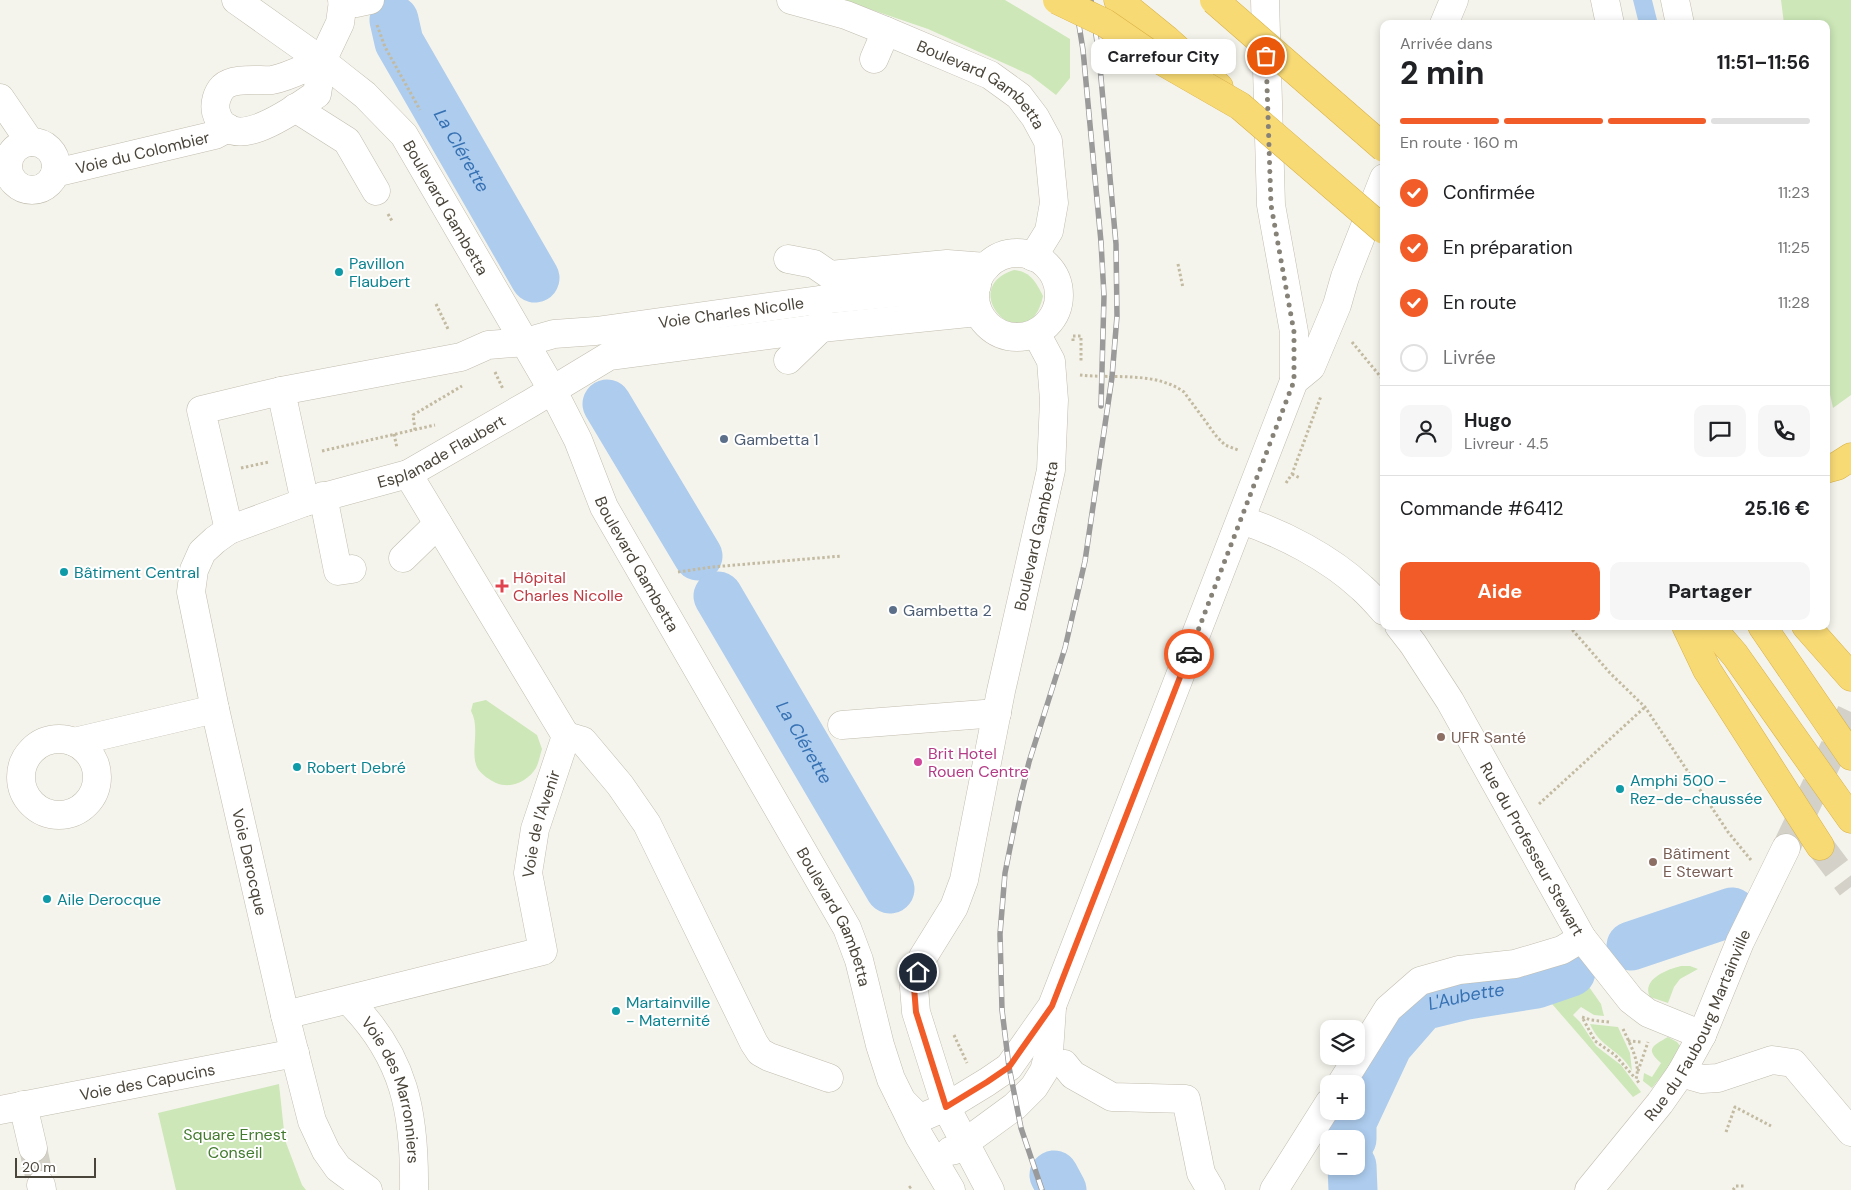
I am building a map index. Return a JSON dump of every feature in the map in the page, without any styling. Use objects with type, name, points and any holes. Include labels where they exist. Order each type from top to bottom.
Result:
[{"type":"highway","points":[[1057,0],[1105,23],[1153,56],[1240,106]]},
{"type":"highway","points":[[1118,0],[1166,39],[1240,106],[1380,227]]},
{"type":"highway","points":[[1214,0],[1380,145]]},
{"type":"highway","points":[[1830,468],[1837,466],[1851,457]]},
{"type":"highway","points":[[1688,630],[1707,670],[1820,846]]},
{"type":"highway","points":[[1713,630],[1735,655],[1851,819]]},
{"type":"highway","points":[[1765,630],[1851,756]]},
{"type":"highway","points":[[1810,630],[1851,677]]},
{"type":"street","name":"Boulevard Gambetta","points":[[236,0],[322,61],[364,96],[404,135],[553,390],[578,440],[604,507],[847,928],[859,960],[880,1044],[891,1079],[919,1136],[950,1190]]},
{"type":"street","points":[[322,61],[272,80],[234,82],[224,86],[217,96],[215,108],[218,119],[228,128],[240,131],[253,130],[268,125],[317,94],[322,61],[340,24],[343,0],[356,3],[370,0]]},
{"type":"street","name":"Boulevard Gambetta","points":[[791,0],[846,15],[886,31],[990,75],[1019,96],[1035,117],[1048,142],[1054,203],[1049,231],[1033,257]]},
{"type":"street","points":[[902,1101],[916,1115],[925,1116],[946,1107],[987,1082],[1009,1067],[1052,1006],[1294,381],[1294,332],[1271,205],[1265,0]]},
{"type":"street","points":[[1446,20],[1454,0]]},
{"type":"street","points":[[1605,0],[1609,20]]},
{"type":"street","points":[[1675,0],[1679,20]]},
{"type":"street","points":[[874,59],[886,31]]},
{"type":"street","points":[[0,98],[30,142]]},
{"type":"street","points":[[295,108],[347,141],[376,191]]},
{"type":"street","name":"Voie du Colombier","points":[[55,173],[215,135],[228,128]]},
{"type":"street","points":[[30,142],[38,143],[51,151],[56,166],[55,173],[46,186],[30,190],[16,184],[11,178],[8,162],[16,148],[30,142]]},
{"type":"street","points":[[1294,381],[1311,367],[1337,305],[1380,188]]},
{"type":"street","points":[[1008,254],[1021,254],[1033,257],[1045,264],[1054,274],[1058,287],[1059,301],[1055,314],[1047,325],[1036,333],[1023,337],[1003,335],[986,324],[978,312],[975,299],[982,276],[996,259],[1008,254]]},
{"type":"street","points":[[788,259],[814,264],[830,275],[947,264],[982,276]]},
{"type":"street","name":"Voie Charles Nicolle","points":[[229,530],[201,410],[281,391],[461,356],[488,345],[526,342],[554,334],[606,329],[982,276]]},
{"type":"street","points":[[788,360],[821,328],[819,300]]},
{"type":"street","points":[[1291,313],[1312,313],[1337,305]]},
{"type":"street","name":"Voie Charles Nicolle","points":[[553,390],[609,356],[821,328],[978,312]]},
{"type":"street","points":[[606,329],[609,356]]},
{"type":"street","name":"Boulevard Gambetta","points":[[990,1190],[946,1107],[916,1012],[914,987],[923,957],[954,907],[964,880],[997,713],[1051,470],[1054,400],[1051,361],[1036,333]]},
{"type":"street","name":"Esplanade Flaubert","points":[[229,530],[314,499],[408,474],[553,390]]},
{"type":"street","points":[[281,391],[296,457],[314,499],[338,571],[352,569]]},
{"type":"street","points":[[408,474],[566,736],[582,741],[620,785],[647,824],[760,1052],[769,1057],[818,1073]]},
{"type":"street","points":[[403,558],[432,514]]},
{"type":"street","points":[[1241,520],[1265,528],[1323,558],[1362,587],[1380,607]]},
{"type":"street","name":"Voie Derocque","points":[[229,530],[202,552],[194,570],[191,592],[215,709],[285,1015]]},
{"type":"street","name":"Rue du Professeur Stewart","points":[[1406,635],[1450,701],[1582,938],[1631,1000],[1648,1013],[1702,1035]]},
{"type":"street","points":[[74,742],[215,709]]},
{"type":"street","points":[[842,725],[997,713]]},
{"type":"street","name":"Voie de l'Avenir","points":[[285,1015],[349,1001],[543,951],[528,873],[535,829],[566,736]]},
{"type":"street","name":"Rue du Faubourg Martainville","points":[[1589,1190],[1660,1103],[1702,1035],[1740,942],[1786,848]]},
{"type":"street","points":[[1347,1075],[1388,1009],[1420,981],[1459,970],[1516,964],[1562,950],[1582,938]]},
{"type":"street","name":"Voie des Marronniers","points":[[349,1001],[380,1036],[391,1056],[401,1082],[411,1127],[414,1154],[414,1190]]},
{"type":"street","points":[[919,1136],[944,1151],[955,1150],[1015,1106],[1034,1087],[1044,1071],[1049,1052],[1052,1006]]},
{"type":"street","points":[[285,1015],[312,1121],[326,1151],[338,1168],[368,1190]]},
{"type":"street","name":"Voie des Capucins","points":[[12,1108],[295,1053]]},
{"type":"street","points":[[1680,1073],[1702,1079],[1718,1078],[1772,1060],[1793,1063],[1851,1132]]},
{"type":"street","points":[[1064,1064],[1073,1075],[1112,1096],[1186,1100],[1202,1173],[1211,1190]]},
{"type":"street","points":[[12,1108],[33,1148]]},
{"type":"street","points":[[1274,1190],[1320,1117]]},
{"type":"path","points":[[1178,264],[1183,288]]},
{"type":"path","points":[[1073,344],[1073,336],[1081,336],[1080,376],[1155,380],[1180,389],[1225,445],[1263,460],[1300,478]]},
{"type":"path","points":[[1352,342],[1380,376]]},
{"type":"path","points":[[415,430],[413,415],[469,382]]},
{"type":"path","points":[[1283,488],[1292,474],[1324,388]]},
{"type":"path","points":[[296,457],[444,422]]},
{"type":"path","points":[[678,572],[712,567],[842,556]]},
{"type":"path","points":[[1572,630],[1610,673],[1645,707],[1728,832],[1770,881]]},
{"type":"path","points":[[1518,823],[1645,707]]},
{"type":"path","points":[[1614,1022],[1591,1020],[1582,1017],[1595,1041],[1615,1055],[1642,1086]]},
{"type":"path","points":[[1608,1017],[1609,1022]]},
{"type":"path","points":[[1620,1023],[1638,1071]]},
{"type":"path","points":[[1628,1041],[1647,1042],[1653,1038]]},
{"type":"path","points":[[1636,1079],[1647,1042]]},
{"type":"path","points":[[1726,1132],[1735,1107],[1771,1126]]},
{"type":"path","points":[[1733,1190],[1736,1186],[1745,1186]]},
{"type":"green space","points":[[843,0],[1005,0],[1070,39],[1070,78],[1056,95],[1030,75],[928,29]]},
{"type":"green space","points":[[1781,0],[1851,0],[1851,395],[1833,408],[1830,394],[1830,20],[1784,20]]},
{"type":"green space","points":[[1014,270],[1028,275],[1035,282],[1043,296],[1035,315],[1024,324],[1011,323],[1000,316],[992,305],[991,292],[997,279]]},
{"type":"green space","points":[[486,700],[537,735],[542,749],[537,766],[532,773],[513,785],[502,785],[489,779],[478,769],[476,763],[475,726],[471,711],[473,703]]},
{"type":"green space","points":[[1681,966],[1690,966],[1698,969],[1680,979],[1674,987],[1668,1003],[1650,997],[1648,991],[1652,980],[1663,972]]},
{"type":"green space","points":[[1582,977],[1601,1004],[1604,1016],[1594,1015],[1581,1007],[1573,1015],[1596,1046],[1621,1065],[1641,1092],[1633,1097],[1539,989]]},
{"type":"green space","points":[[1590,1024],[1618,1027],[1630,1053],[1632,1071],[1622,1057],[1599,1039]]},
{"type":"green space","points":[[1668,1037],[1677,1042],[1681,1047],[1671,1064],[1652,1088],[1643,1081],[1644,1073],[1652,1077],[1661,1063],[1653,1054],[1652,1048]]},
{"type":"green space","name":"Square Ernest Conseil","points":[[279,1084],[285,1140],[302,1185],[306,1190],[176,1190],[158,1113]]},
{"type":"water","points":[[1633,0],[1652,0],[1657,20],[1638,20]]},
{"type":"waterway","name":"La Clérette","points":[[394,20],[399,42],[535,278]]},
{"type":"waterway","name":"La Clérette","points":[[607,404],[698,556]]},
{"type":"waterway","name":"La Clérette","points":[[718,596],[890,889]]},
{"type":"waterway","name":"L'Aubette","points":[[1631,946],[1732,912]]},
{"type":"waterway","name":"L'Aubette","points":[[1352,1130],[1352,1122],[1388,1045],[1422,1006],[1467,995],[1536,984],[1571,972]]},
{"type":"waterway","name":"La Clérette","points":[[1054,1175],[1062,1190]]},
{"type":"waterway","name":"L'Aubette","points":[[1352,1175],[1353,1190]]},
{"type":"tunnel","points":[[1786,848],[1851,712]]},
{"type":"tunnel","points":[[1820,846],[1851,887]]},
{"type":"tunnel","points":[[33,1148],[41,1185]]},
{"type":"railway","points":[[1075,0],[1083,50],[1101,242],[1104,296],[1101,406]]},
{"type":"railway","points":[[1042,1190],[1021,1128],[1009,1067],[1002,1010],[1000,934],[1005,873],[1019,803],[1029,762],[1065,648],[1085,561],[1112,377],[1117,316],[1116,244],[1099,56],[1091,0]]},
{"type":"way so far","points":[[1189,654],[1294,381],[1294,332],[1271,205],[1266,56]]},
{"type":"place","name":"Carrefour City","points":[[1266,56]]},
{"type":"place","name":"Pavillon Flaubert","points":[[339,272]]},
{"type":"place","name":"Gambetta 1","points":[[724,439]]},
{"type":"place","name":"Bâtiment Central","points":[[64,572]]},
{"type":"place","name":"Hôpital Charles Nicolle","points":[[502,586]]},
{"type":"place","name":"Gambetta 2","points":[[893,610]]},
{"type":"place","name":"UFR Santé","points":[[1441,737]]},
{"type":"place","name":"Brit Hotel Rouen Centre","points":[[918,762]]},
{"type":"place","name":"Robert Debré","points":[[297,767]]},
{"type":"place","name":"Amphi 500 - Rez-de-chaussée","points":[[1620,789]]},
{"type":"place","name":"Bâtiment E Stewart","points":[[1653,862]]},
{"type":"place","name":"Aile Derocque","points":[[47,899]]},
{"type":"place","name":"Martainville - Maternité","points":[[616,1011]]},
{"type":"route","points":[[918,972],[914,987],[916,1012],[946,1107],[1009,1067],[1052,1006],[1189,654]]}]
